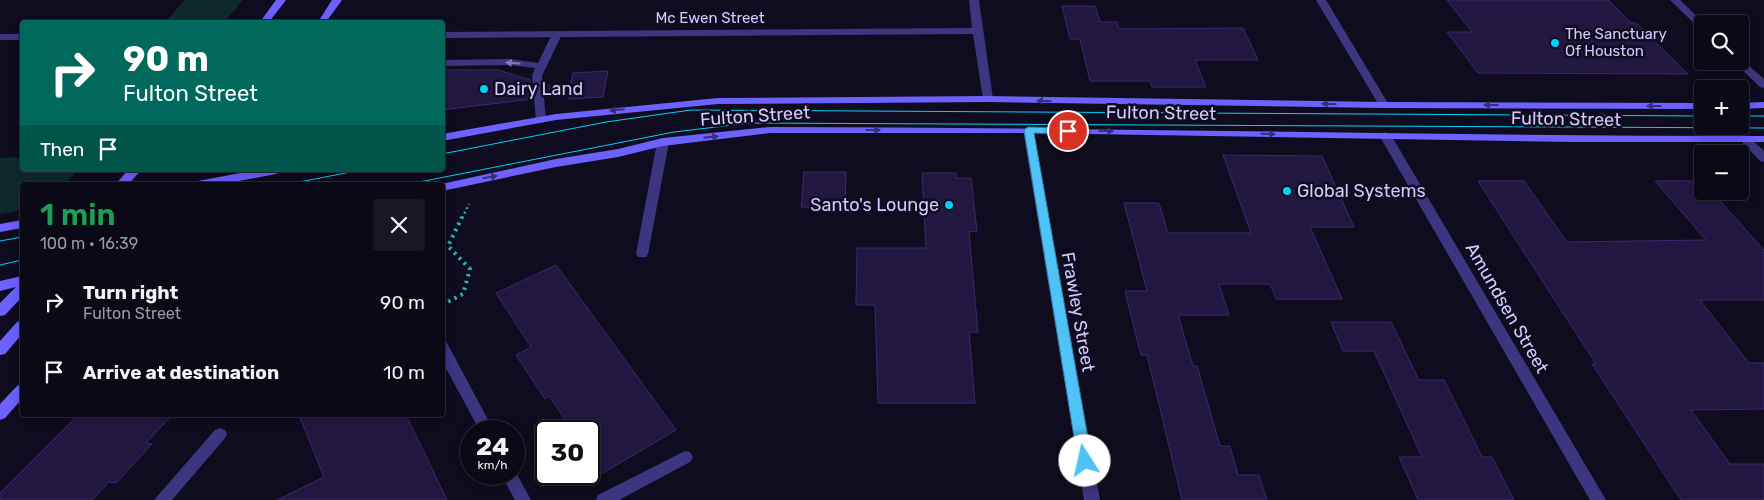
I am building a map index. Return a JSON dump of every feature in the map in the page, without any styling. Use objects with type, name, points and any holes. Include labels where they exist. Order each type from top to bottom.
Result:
[{"type":"main road","points":[[266,20],[281,0]]},
{"type":"main road","points":[[323,20],[337,0]]},
{"type":"main road","name":"Fulton Street","points":[[445,137],[541,120],[607,111],[718,101],[988,99],[1384,105],[1694,106]]},
{"type":"main road","points":[[1749,106],[1764,105]]},
{"type":"main road","name":"Fulton Street","points":[[445,186],[618,154],[663,142],[770,130],[1028,130],[1764,139]]},
{"type":"main road","points":[[124,182],[133,172]]},
{"type":"main road","points":[[205,182],[214,172]]},
{"type":"main road","points":[[213,182],[266,172]]},
{"type":"main road","points":[[0,228],[20,224]]},
{"type":"main road","points":[[0,286],[20,281]]},
{"type":"main road","points":[[0,311],[20,291]]},
{"type":"main road","points":[[0,350],[20,328]]},
{"type":"main road","points":[[0,414],[20,392]]},
{"type":"street","points":[[974,0],[988,99]]},
{"type":"street","points":[[1321,0],[1384,105]]},
{"type":"street","points":[[1675,0],[1694,18]]},
{"type":"street","name":"Mc Ewen Street","points":[[445,35],[977,31]]},
{"type":"street","points":[[541,120],[536,76],[557,34]]},
{"type":"street","points":[[0,37],[20,37]]},
{"type":"street","points":[[445,63],[509,62],[541,66]]},
{"type":"street","points":[[1748,70],[1764,85]]},
{"type":"street","name":"Frawley Street","points":[[1028,130],[1092,500]]},
{"type":"street","name":"Amundsen Street","points":[[1385,135],[1598,500]]},
{"type":"street","points":[[1745,139],[1764,158]]},
{"type":"street","points":[[642,254],[663,142]]},
{"type":"street","points":[[445,353],[481,420]]},
{"type":"street","points":[[162,500],[220,434]]},
{"type":"street","points":[[604,500],[685,457]]},
{"type":"street","points":[[515,485],[523,500]]},
{"type":"path","points":[[445,303],[463,294],[470,269],[448,246],[482,178]]},
{"type":"green space","points":[[185,0],[243,0],[226,20],[167,20]]},
{"type":"green space","points":[[20,157],[20,172],[76,172],[67,182],[20,182],[20,210],[0,214],[0,158]]},
{"type":"building","name":"The Sanctuary Of Houston","points":[[1447,0],[1608,0],[1630,22],[1637,24],[1688,74],[1478,73],[1447,32],[1472,32]]},
{"type":"building","points":[[1062,6],[1095,6],[1100,22],[1117,22],[1119,29],[1243,28],[1258,60],[1195,60],[1206,87],[1152,87],[1150,81],[1090,81],[1080,39],[1070,39]]},
{"type":"building","name":"Dairy Land","points":[[445,70],[499,70],[530,80],[532,99],[445,110]]},
{"type":"building","points":[[608,71],[603,97],[568,99],[569,94],[546,97],[545,84],[569,92],[573,73]]},
{"type":"building","points":[[1223,155],[1322,156],[1354,227],[1310,227],[1342,299],[1276,299],[1270,284],[1219,284],[1229,315],[1178,315],[1193,366],[1197,366],[1220,446],[1230,446],[1238,475],[1259,475],[1267,500],[1182,500],[1147,355],[1141,355],[1125,291],[1147,291],[1124,203],[1159,203],[1168,233],[1251,233]]},
{"type":"building","points":[[804,172],[846,172],[845,207],[801,207]]},
{"type":"building","points":[[922,173],[956,173],[956,178],[971,178],[977,231],[969,232],[978,332],[969,332],[975,403],[878,403],[875,305],[856,305],[857,248],[926,248]]},
{"type":"building","points":[[1478,181],[1524,181],[1567,242],[1706,240],[1655,181],[1694,181],[1694,200],[1719,200],[1764,250],[1764,300],[1700,300],[1749,363],[1764,363],[1764,409],[1691,410],[1730,464],[1764,464],[1764,500],[1681,500],[1592,364],[1596,364]]},
{"type":"building","points":[[556,265],[676,430],[601,474],[600,420],[565,420],[549,396],[545,399],[516,355],[531,347],[496,293]]},
{"type":"building","points":[[1331,322],[1391,322],[1419,380],[1444,380],[1482,457],[1492,457],[1514,500],[1418,500],[1399,457],[1422,457],[1374,351],[1343,351]]},
{"type":"building","points":[[76,417],[170,417],[146,443],[152,444],[116,483],[109,482],[92,500],[0,500],[0,493]]},
{"type":"building","points":[[300,417],[407,417],[447,500],[277,500],[324,477]]},
{"type":"tram line","points":[[445,153],[606,122],[691,110],[1694,116]]},
{"type":"tram line","points":[[1749,116],[1764,116]]},
{"type":"tram line","points":[[419,182],[674,132],[750,123],[1764,128]]},
{"type":"tram line","points":[[299,182],[351,172]]},
{"type":"tram line","points":[[0,241],[20,237]]},
{"type":"tram line","points":[[0,265],[20,260]]},
{"type":"place","name":"The Sanctuary Of Houston","points":[[1555,43]]},
{"type":"place","name":"Dairy Land","points":[[484,89]]},
{"type":"place","name":"Global Systems","points":[[1287,191]]},
{"type":"place","name":"Santo's Lounge","points":[[949,205]]},
{"type":"route","points":[[1068,131],[1028,130],[1085,461]]}]
